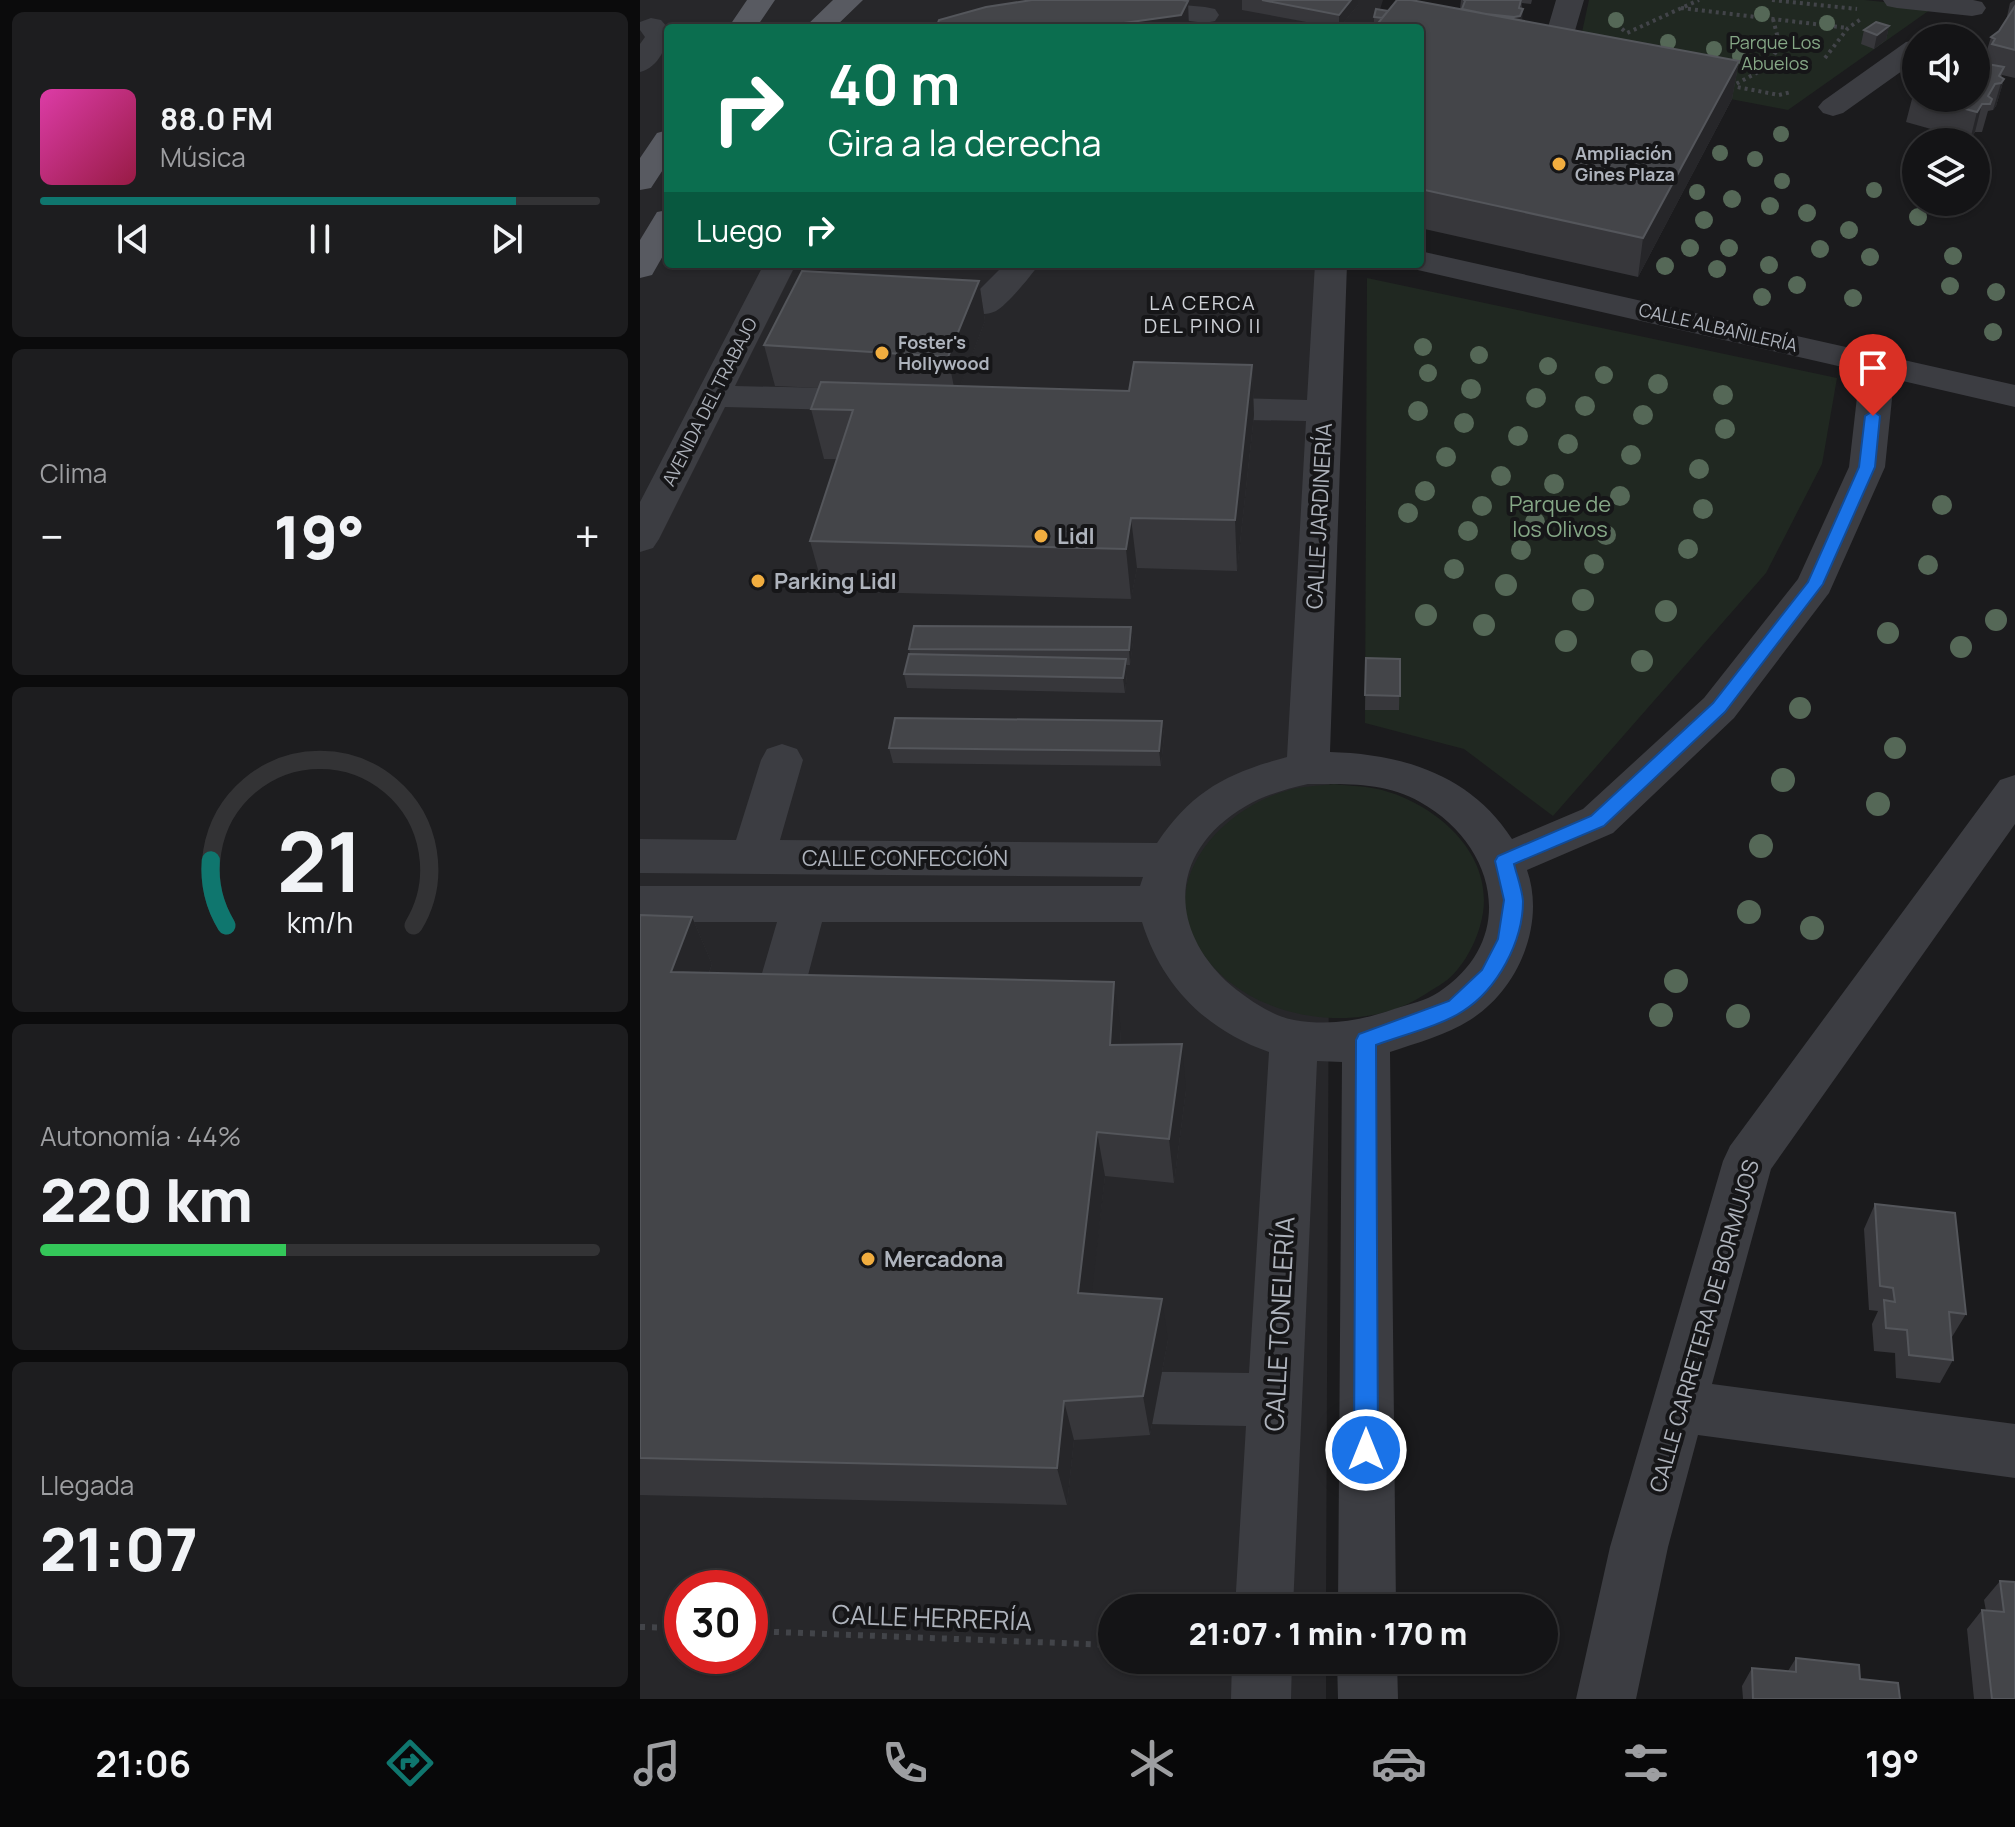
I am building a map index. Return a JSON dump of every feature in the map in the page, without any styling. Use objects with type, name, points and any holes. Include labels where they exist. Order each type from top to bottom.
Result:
[{"type":"main road","points":[[745,24],[761,0]]},
{"type":"main road","points":[[822,24],[849,0]]},
{"type":"main road","points":[[640,181],[664,145]]},
{"type":"main road","points":[[640,268],[664,226]]},
{"type":"street","points":[[1555,51],[1570,0]]},
{"type":"street","points":[[1897,0],[1978,4]]},
{"type":"street","points":[[1107,5],[1148,3],[1205,15]]},
{"type":"street","points":[[1949,24],[1978,4]]},
{"type":"street","points":[[640,63],[660,36],[644,24]]},
{"type":"street","points":[[1833,107],[1902,58]]},
{"type":"street","name":"CALLE ALBAÑILERÍA","points":[[1424,262],[2015,396]]},
{"type":"street","points":[[891,298],[984,304],[1019,268]]},
{"type":"street","name":"CALLE JARDINERÍA","points":[[1308,768],[1331,268]]},
{"type":"street","name":"AVENIDA DEL TRABAJO","points":[[640,539],[713,396],[781,282]]},
{"type":"street","points":[[1504,861],[1598,821],[1719,708],[1815,584],[1867,467],[1878,364]]},
{"type":"street","points":[[713,396],[901,401]]},
{"type":"street","points":[[1167,408],[1324,411]]},
{"type":"street","points":[[640,897],[753,857],[782,760]]},
{"type":"street","points":[[1308,768],[1357,768],[1405,778],[1433,790],[1447,797],[1481,825],[1504,861],[1513,900],[1508,939],[1488,976],[1456,1006],[1366,1040],[1294,1040],[1223,1009],[1190,978],[1168,942],[1161,904],[1170,860],[1192,826],[1223,799],[1263,779],[1308,768]]},
{"type":"street","name":"CALLE CARRETERA DE BORMUJOS","points":[[1606,1699],[1639,1547],[1748,1161],[2015,791]]},
{"type":"street","name":"CALLE CONFECCIÓN","points":[[640,856],[1170,860]]},
{"type":"street","points":[[772,1021],[805,903]]},
{"type":"street","name":"CALLE CONFECCIÓN","points":[[640,904],[1161,904]]},
{"type":"street","name":"CALLE TONELERÍA","points":[[1265,1594],[1294,1040]]},
{"type":"street","points":[[1366,1040],[1367,1594]]},
{"type":"street","points":[[1057,1395],[1276,1400]]},
{"type":"street","points":[[1679,1406],[2015,1451]]},
{"type":"street","points":[[1261,1699],[1262,1674]]},
{"type":"street","points":[[1367,1674],[1368,1699]]},
{"type":"path","points":[[1605,15],[1627,33],[1699,0]]},
{"type":"path","points":[[1681,8],[1848,28]]},
{"type":"path","points":[[1820,66],[1848,28],[1866,15]]},
{"type":"path","points":[[1773,19],[1780,46],[1764,69],[1732,86],[1779,95],[1801,91]]},
{"type":"path","points":[[640,1627],[664,1628]]},
{"type":"path","name":"CALLE HERRERÍA","points":[[768,1632],[1098,1644]]},
{"type":"shaded area","points":[[640,0],[1383,0],[1375,24],[664,24],[664,268],[1332,268],[1326,1594],[1098,1594],[1098,1674],[1326,1674],[1326,1699],[640,1699]]},
{"type":"green space","name":"Parque Los Abuelos","points":[[1589,0],[1864,0],[1934,7],[1910,24],[1902,24],[1902,30],[1788,110],[1574,69]]},
{"type":"green space","name":"Parque de los Olivos","points":[[1367,278],[1837,378],[1822,464],[1766,573],[1553,816],[1464,749],[1365,723]]},
{"type":"green space","points":[[1334,784],[1382,790],[1425,809],[1444,823],[1461,839],[1473,858],[1481,879],[1484,902],[1474,942],[1460,967],[1447,980],[1403,1006],[1346,1018],[1316,1017],[1287,1011],[1233,985],[1212,965],[1195,941],[1186,916],[1186,892],[1192,869],[1204,848],[1221,829],[1241,812],[1263,800],[1292,789]]},
{"type":"building","points":[[1032,0],[1188,1],[1181,15],[1117,24],[938,24],[939,20],[986,7]]},
{"type":"building","points":[[1262,0],[1351,0],[1339,15]]},
{"type":"building","name":"Ampliación Gines Plaza","points":[[1397,0],[1411,0],[1739,61],[1643,238],[1424,190],[1424,24],[1377,24]]},
{"type":"building","points":[[1464,0],[1521,0],[1519,8],[1523,9],[1520,16],[1514,17],[1486,14],[1462,9]]},
{"type":"building","points":[[2015,6],[2015,50],[1992,44],[1995,39],[1991,37],[1999,31]]},
{"type":"building","points":[[1376,9],[1388,11],[1382,18],[1374,17]]},
{"type":"building","points":[[1876,22],[1889,26],[1877,35],[1864,30]]},
{"type":"building","points":[[1990,64],[2004,67],[1999,76],[2004,79],[1995,84],[1990,93]]},
{"type":"building","points":[[802,271],[979,281],[948,357],[764,345]]},
{"type":"building","name":"Lidl","points":[[1134,362],[1252,365],[1235,520],[1131,518],[1126,549],[810,541],[853,410],[811,409],[821,382],[1129,391]]},
{"type":"building","points":[[914,626],[1131,627],[1129,650],[909,649]]},
{"type":"building","points":[[909,654],[1126,659],[1123,678],[904,674]]},
{"type":"building","points":[[1366,658],[1400,659],[1400,696],[1365,695]]},
{"type":"building","points":[[895,718],[1162,721],[1159,751],[889,748]]},
{"type":"building","name":"Mercadona","points":[[640,915],[692,917],[671,972],[1114,982],[1110,1045],[1182,1044],[1169,1139],[1097,1132],[1078,1293],[1162,1299],[1143,1396],[1064,1401],[1057,1468],[640,1458]]},
{"type":"building","points":[[1875,1204],[1955,1213],[1966,1314],[1949,1312],[1953,1360],[1909,1355],[1907,1330],[1886,1328],[1884,1300],[1895,1302],[1893,1288],[1880,1286]]},
{"type":"building","points":[[2000,1581],[2015,1582],[2015,1699],[1992,1699],[1982,1610],[2004,1612]]},
{"type":"building","points":[[1796,1658],[1859,1665],[1860,1679],[1898,1683],[1900,1699],[1753,1699],[1752,1668],[1796,1672]]},
{"type":"place","name":"Ampliación Gines Plaza","points":[[1559,164]]},
{"type":"place","name":"Foster's Hollywood","points":[[882,353]]},
{"type":"place","name":"Lidl","points":[[1041,536]]},
{"type":"place","name":"Parking Lidl","points":[[758,581]]},
{"type":"place","name":"Mercadona","points":[[868,1259]]},
{"type":"district","name":"LA CERCA DEL PINO II","points":[[1203,314]]},
{"type":"route","points":[[1366,1450],[1366,1040],[1456,1006],[1488,976],[1508,939],[1513,900],[1504,861],[1598,821],[1719,708],[1815,584],[1867,467],[1873,416]]}]
